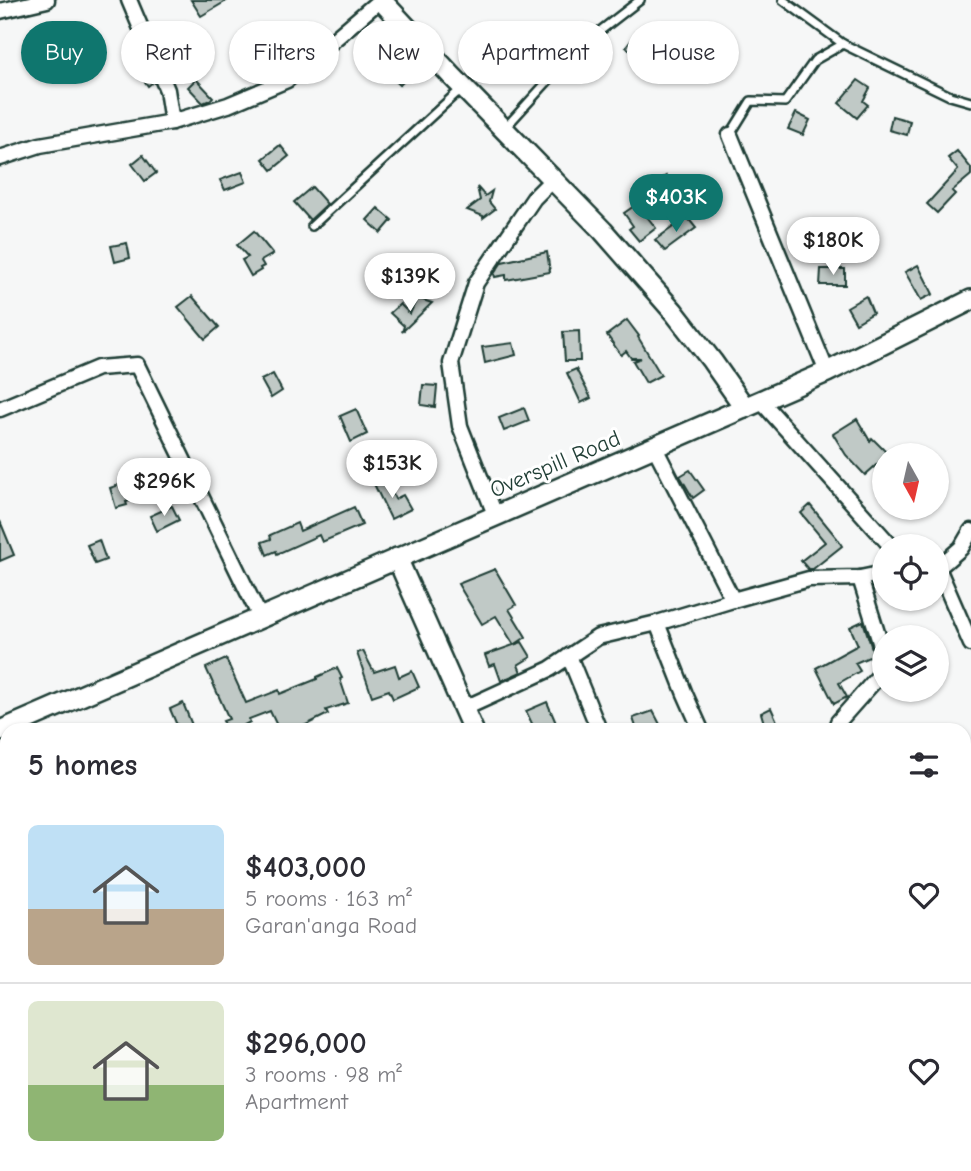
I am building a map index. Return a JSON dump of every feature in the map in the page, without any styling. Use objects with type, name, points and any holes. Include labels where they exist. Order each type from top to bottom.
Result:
[{"type":"street","points":[[0,10],[47,0]]},
{"type":"street","points":[[129,0],[167,90],[172,122]]},
{"type":"street","points":[[0,158],[40,145],[172,122],[228,105],[287,79],[380,0],[603,231],[674,312],[712,361],[879,534]]},
{"type":"street","points":[[730,135],[827,372]]},
{"type":"street","points":[[496,517],[460,426],[451,363],[476,283],[534,198],[553,179]]},
{"type":"street","name":"Overspill Road","points":[[19,723],[753,405],[827,372],[971,300]]},
{"type":"street","points":[[0,409],[98,368],[137,365],[261,619]]},
{"type":"street","points":[[655,448],[733,600]]},
{"type":"street","points":[[949,558],[961,548],[971,531]]},
{"type":"street","points":[[397,558],[468,723],[598,637],[657,623],[809,579],[872,576]]},
{"type":"street","points":[[860,578],[875,625]]},
{"type":"street","points":[[949,595],[971,645]]},
{"type":"street","points":[[657,623],[698,723]]},
{"type":"street","points":[[569,656],[596,723]]},
{"type":"street","points":[[838,723],[872,684]]},
{"type":"lane","points":[[504,129],[578,48],[640,0]]},
{"type":"lane","points":[[783,0],[843,44],[950,96],[971,102]]},
{"type":"lane","points":[[730,135],[751,101],[785,102],[815,60],[843,44]]},
{"type":"lane","points":[[312,226],[464,87]]},
{"type":"building","points":[[191,0],[228,0],[201,16]]},
{"type":"building","points":[[858,80],[870,88],[863,101],[868,105],[857,118],[839,103]]},
{"type":"building","points":[[191,84],[201,84],[213,97],[203,103],[188,87]]},
{"type":"building","points":[[796,113],[810,120],[803,135],[788,129]]},
{"type":"building","points":[[892,116],[910,121],[907,135],[889,130]]},
{"type":"building","points":[[280,145],[289,156],[272,170],[263,159]]},
{"type":"building","points":[[957,151],[971,168],[971,175],[952,191],[955,194],[937,213],[927,204],[958,170],[948,158]]},
{"type":"building","points":[[143,155],[156,173],[145,181],[132,164]]},
{"type":"building","points":[[242,172],[246,182],[225,190],[220,180]]},
{"type":"building","points":[[666,176],[674,188],[656,199],[649,187]]},
{"type":"building","points":[[312,187],[327,204],[310,220],[294,202]]},
{"type":"building","points":[[477,187],[485,196],[492,191],[489,202],[495,209],[483,218],[467,210],[480,200]]},
{"type":"building","points":[[637,204],[656,228],[639,241],[629,229],[633,226],[624,213]]},
{"type":"building","points":[[378,208],[392,220],[381,233],[367,220]]},
{"type":"building","points":[[687,217],[696,228],[665,251],[655,240]]},
{"type":"building","points":[[254,231],[273,254],[261,261],[264,266],[251,276],[242,260],[248,257],[237,245]]},
{"type":"building","points":[[127,243],[130,258],[115,262],[111,246]]},
{"type":"building","points":[[547,252],[550,272],[506,280],[506,275],[495,277],[494,274],[502,262]]},
{"type":"building","points":[[918,265],[933,294],[921,300],[905,272]]},
{"type":"building","points":[[821,269],[845,269],[845,285],[820,285]]},
{"type":"building","points":[[192,296],[219,327],[205,339],[178,307]]},
{"type":"building","points":[[866,296],[873,313],[856,323],[847,307]]},
{"type":"building","points":[[417,298],[432,303],[402,332],[404,326],[390,313],[400,304],[410,314]]},
{"type":"building","points":[[627,320],[661,375],[646,383],[633,361],[641,358],[631,358],[626,351],[621,355],[607,335]]},
{"type":"building","points":[[579,331],[580,361],[565,361],[563,332]]},
{"type":"building","points":[[513,343],[516,355],[485,363],[482,347]]},
{"type":"building","points":[[576,369],[591,398],[581,403],[567,373]]},
{"type":"building","points":[[273,374],[282,391],[271,398],[261,380]]},
{"type":"building","points":[[423,385],[437,386],[435,407],[421,405]]},
{"type":"building","points":[[524,408],[529,421],[504,431],[499,418]]},
{"type":"building","points":[[356,409],[367,434],[351,442],[340,416]]},
{"type":"building","points":[[857,419],[870,441],[872,438],[877,443],[872,443],[872,469],[865,475],[846,455],[833,434]]},
{"type":"building","points":[[690,470],[704,490],[693,498],[680,476]]},
{"type":"building","points":[[158,471],[164,491],[126,502],[127,505],[116,508],[110,488]]},
{"type":"building","points":[[386,479],[395,499],[403,495],[411,509],[391,519],[374,484]]},
{"type":"building","points":[[810,505],[842,546],[813,569],[808,569],[801,561],[825,542],[801,513]]},
{"type":"building","points":[[172,506],[179,520],[157,531],[150,516]]},
{"type":"building","points":[[354,507],[362,525],[322,542],[319,535],[277,554],[276,551],[267,555],[262,542],[271,539],[270,535],[297,523],[300,531]]},
{"type":"building","points":[[0,521],[14,555],[0,561]]},
{"type":"building","points":[[99,540],[106,560],[95,564],[87,545]]},
{"type":"building","points":[[495,569],[516,605],[509,609],[526,637],[514,645],[496,616],[482,624],[458,584]]},
{"type":"building","points":[[863,621],[872,656],[855,663],[860,671],[839,683],[847,697],[834,704],[816,668],[858,645],[850,627]]},
{"type":"building","points":[[522,642],[531,657],[518,665],[521,672],[501,681],[495,664],[489,666],[485,655]]},
{"type":"building","points":[[363,651],[374,672],[395,665],[399,677],[412,671],[419,687],[393,699],[389,690],[372,696],[357,653]]},
{"type":"building","points":[[226,659],[246,703],[279,690],[280,694],[337,668],[348,703],[326,710],[328,714],[310,723],[276,723],[270,711],[249,719],[248,723],[224,723],[223,721],[229,719],[206,668]]},
{"type":"building","points":[[547,702],[556,723],[532,723],[526,711]]},
{"type":"building","points":[[183,703],[191,723],[176,723],[170,709]]},
{"type":"building","points":[[771,708],[777,723],[764,723],[761,713]]},
{"type":"building","points":[[653,711],[659,723],[635,723],[633,718]]}]
